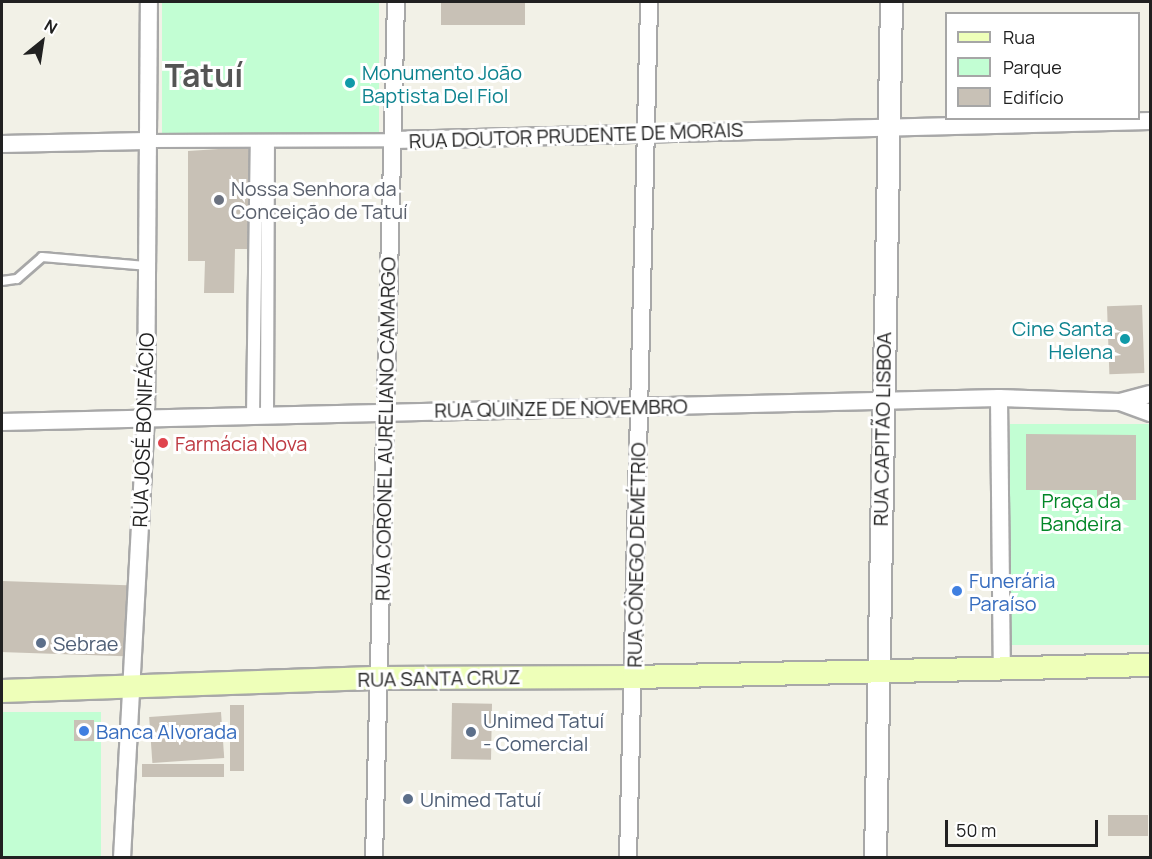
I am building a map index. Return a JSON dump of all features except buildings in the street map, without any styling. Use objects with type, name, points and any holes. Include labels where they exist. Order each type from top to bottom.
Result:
[{"type":"main road","name":"RUA SANTA CRUZ","points":[[2,691],[133,689],[380,678],[634,677],[1150,665]]},
{"type":"street","name":"RUA JOSÉ BONIFÁCIO","points":[[122,858],[146,420],[146,141],[149,2]]},
{"type":"street","name":"RUA CORONEL AURELIANO CAMARGO","points":[[374,858],[380,678],[383,412],[394,140],[396,2]]},
{"type":"street","name":"RUA CÔNEGO DEMÉTRIO","points":[[628,858],[650,2]]},
{"type":"street","name":"RUA CAPITÃO LISBOA","points":[[875,858],[891,2]]},
{"type":"street","name":"RUA DOUTOR PRUDENTE DE MORAIS","points":[[2,144],[394,140],[888,125],[1150,121]]},
{"type":"street","points":[[260,416],[262,141]]},
{"type":"street","name":"RUA QUINZE DE NOVEMBRO","points":[[2,422],[999,398],[1120,402],[1150,394]]},
{"type":"street","points":[[999,398],[1002,667]]},
{"type":"street","name":"RUA QUINZE DE NOVEMBRO","points":[[1120,402],[1150,413]]},
{"type":"lane","points":[[2,282],[17,279],[42,257],[146,266]]},
{"type":"green space","points":[[162,2],[379,2],[379,133],[162,133]]},
{"type":"green space","name":"Praça da Bandeira","points":[[1010,424],[1150,424],[1150,645],[1010,645]]},
{"type":"green space","points":[[2,712],[101,712],[101,857],[2,857]]},
{"type":"place","name":"Monumento João Baptista Del Fiol","points":[[350,83]]},
{"type":"place","name":"Nossa Senhora da Conceição de Tatuí","points":[[219,200]]},
{"type":"place","name":"Cine Santa Helena","points":[[1125,339]]},
{"type":"place","name":"Farmácia Nova","points":[[163,443]]},
{"type":"place","name":"Funerária Paraíso","points":[[957,591]]},
{"type":"place","name":"Sebrae","points":[[41,643]]},
{"type":"place","name":"Banca Alvorada","points":[[84,731]]},
{"type":"place","name":"Unimed Tatuí - Comercial","points":[[471,732]]},
{"type":"place","name":"Unimed Tatuí","points":[[408,799]]},
{"type":"district","name":"Tatuí","points":[[204,75]]}]
